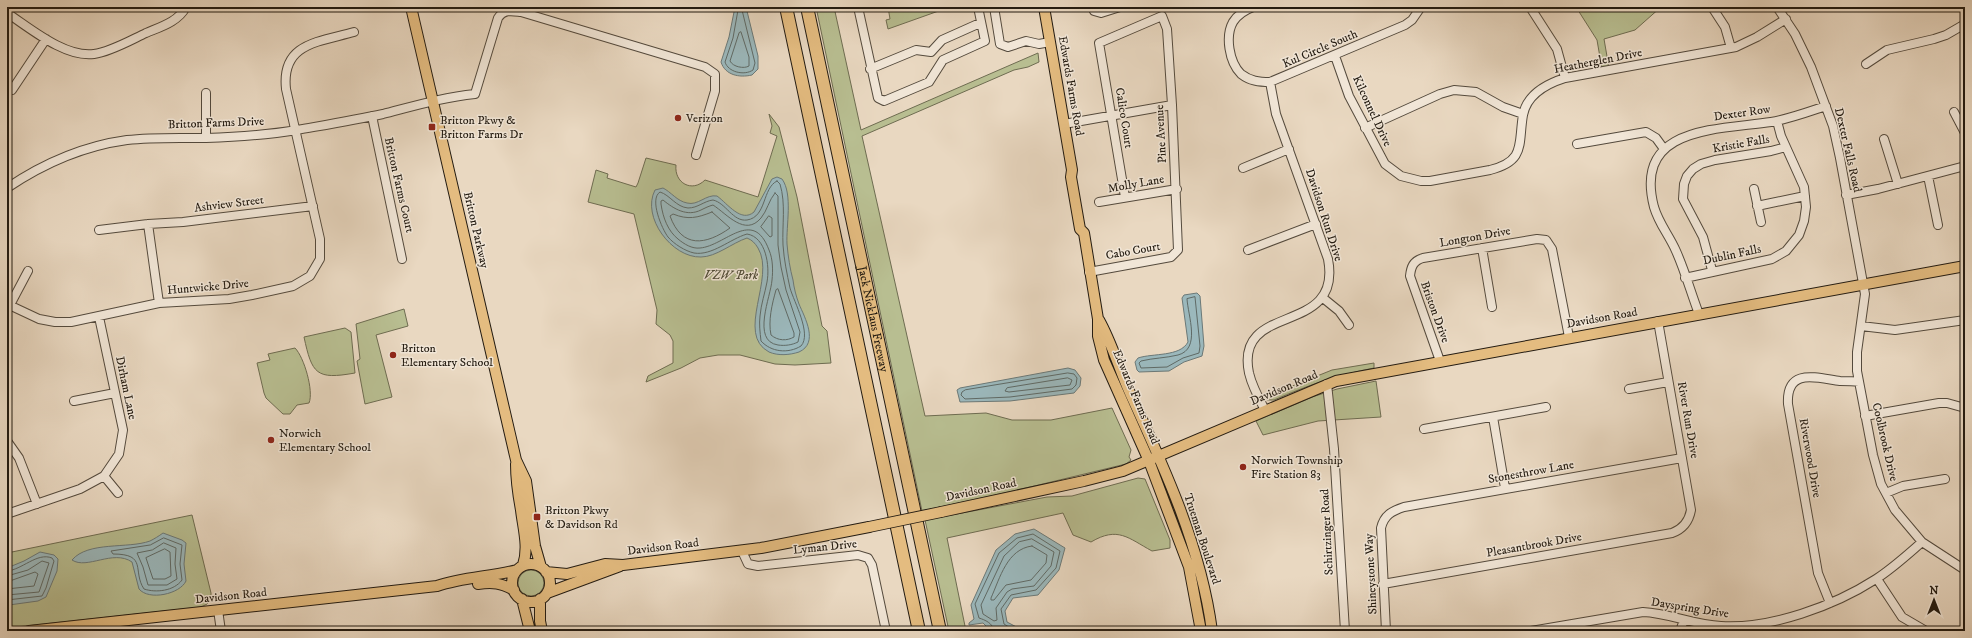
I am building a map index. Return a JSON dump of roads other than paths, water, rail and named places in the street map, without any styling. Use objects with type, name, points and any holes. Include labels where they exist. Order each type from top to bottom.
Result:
[{"type":"highway","name":"Jack Nicklaus Freeway","points":[[786,7],[919,631]]},
{"type":"highway","name":"Jack Nicklaus Freeway","points":[[807,7],[940,631]]},
{"type":"main road","name":"Britton Parkway","points":[[411,7],[516,460],[517,482],[526,541],[526,554],[520,568]]},
{"type":"main road","name":"Edwards Farms Road","points":[[1044,7],[1072,170],[1077,175],[1087,228],[1084,233],[1089,272],[1098,319],[1098,336],[1104,360],[1149,461]]},
{"type":"main road","name":"Davidson Road","points":[[544,569],[567,574],[605,564],[623,565],[742,551],[941,512],[1123,471],[1327,384],[1349,378],[1965,266]]},
{"type":"main road","name":"Edwards Farms Road","points":[[1098,319],[1106,334],[1116,362],[1160,456]]},
{"type":"main road","name":"Trueman Boulevard","points":[[1160,456],[1188,531],[1199,568],[1212,631]]},
{"type":"main road","name":"Britton Parkway","points":[[516,460],[526,481],[535,546],[544,569]]},
{"type":"main road","name":"Trueman Boulevard","points":[[1149,461],[1189,567],[1201,631]]},
{"type":"main road","points":[[530,631],[522,599],[514,590],[512,580],[520,568],[535,564],[544,569],[550,580],[543,596],[540,621],[542,631]]},
{"type":"main road","name":"Davidson Road","points":[[543,596],[623,565]]},
{"type":"main road","name":"Davidson Road","points":[[437,586],[450,581],[496,575],[520,568]]},
{"type":"main road","name":"Davidson Road","points":[[28,631],[437,586],[453,588],[496,583],[514,590]]},
{"type":"main road","points":[[522,599],[534,601],[543,596]]},
{"type":"street","points":[[7,13],[46,39],[74,53],[94,54],[170,23],[182,14],[186,7]]},
{"type":"street","points":[[858,7],[870,69],[878,98],[884,101],[929,82],[943,60],[985,41],[980,23],[978,7]]},
{"type":"street","points":[[994,7],[1000,44],[1003,47],[1008,47],[1026,41],[1039,44],[1050,42]]},
{"type":"street","points":[[1093,9],[1101,13],[1120,7]]},
{"type":"street","points":[[1253,7],[1238,15],[1231,26],[1231,54],[1233,63],[1242,74],[1254,81],[1270,82]]},
{"type":"street","name":"Kul Circle South","points":[[1270,82],[1335,56],[1405,25],[1412,20],[1421,7]]},
{"type":"street","points":[[1530,7],[1557,49],[1565,78]]},
{"type":"street","points":[[1712,7],[1725,27],[1731,48]]},
{"type":"street","name":"Dexter Falls Road","points":[[1777,7],[1786,19],[1807,57],[1826,106],[1840,158],[1863,285]]},
{"type":"street","name":"Britton Farms Drive","points":[[7,188],[31,172],[66,155],[91,147],[127,140],[168,137],[206,138],[296,130],[372,116],[453,96],[475,94],[498,18],[503,12],[521,12],[705,67],[715,74],[715,91],[696,155]]},
{"type":"street","name":"Calico Court","points":[[1125,197],[1099,43],[1162,16]]},
{"type":"street","name":"Pine Avenue","points":[[1162,16],[1167,29],[1172,105],[1178,250]]},
{"type":"street","name":"Heatherglen Drive","points":[[1393,172],[1401,176],[1421,181],[1442,179],[1500,168],[1518,152],[1521,140],[1523,114],[1531,98],[1540,89],[1550,83],[1565,78],[1731,48],[1758,37],[1786,19]]},
{"type":"street","points":[[870,69],[916,50],[931,52],[942,40],[980,23]]},
{"type":"street","points":[[1866,64],[1887,50],[1934,39],[1965,24]]},
{"type":"street","name":"Huntwicke Drive","points":[[8,304],[39,319],[55,322],[71,322],[159,303],[228,299],[293,286],[303,282],[316,268],[320,259],[320,239],[285,78],[289,61],[294,54],[302,48],[354,32]]},
{"type":"street","points":[[12,90],[46,39]]},
{"type":"street","name":"Kilconnel Drive","points":[[1335,56],[1349,96],[1385,164],[1393,172]]},
{"type":"street","name":"Davidson Run Drive","points":[[1270,82],[1276,114],[1316,224],[1330,268],[1328,286],[1323,298]]},
{"type":"street","points":[[1365,128],[1433,97],[1454,90],[1476,92],[1503,107],[1523,114]]},
{"type":"street","points":[[206,93],[206,138]]},
{"type":"street","points":[[1064,124],[1172,105]]},
{"type":"street","name":"Dexter Row","points":[[1664,149],[1680,138],[1702,131],[1777,121],[1826,106]]},
{"type":"street","points":[[1954,112],[1965,133]]},
{"type":"street","name":"Britton Farms Court","points":[[372,116],[402,259]]},
{"type":"street","name":"Dublin Falls","points":[[1685,278],[1712,270],[1763,262],[1786,251],[1799,235],[1804,221],[1804,187],[1786,147],[1777,121]]},
{"type":"street","points":[[1577,144],[1646,132],[1656,138],[1664,149],[1653,169],[1650,180],[1651,191],[1662,227],[1676,252],[1698,314]]},
{"type":"street","points":[[1884,139],[1898,184]]},
{"type":"street","name":"Kristie Falls","points":[[1712,270],[1703,237],[1683,199],[1684,184],[1687,176],[1693,169],[1701,164],[1786,147]]},
{"type":"street","points":[[1243,168],[1289,149]]},
{"type":"street","points":[[1846,195],[1898,184],[1965,166]]},
{"type":"street","points":[[1928,176],[1938,225]]},
{"type":"street","name":"Molly Lane","points":[[1099,202],[1176,189]]},
{"type":"street","points":[[1754,190],[1761,222]]},
{"type":"street","points":[[1757,206],[1804,196]]},
{"type":"street","name":"Ashview Street","points":[[99,230],[148,224],[183,222],[313,206]]},
{"type":"street","points":[[148,224],[159,303]]},
{"type":"street","points":[[1248,250],[1316,224]]},
{"type":"street","name":"Longton Drive","points":[[1410,271],[1417,260],[1542,239],[1548,242],[1552,249],[1568,338]]},
{"type":"street","points":[[1482,248],[1492,306]]},
{"type":"street","name":"Cabo Court","points":[[1089,272],[1170,257],[1178,250]]},
{"type":"street","points":[[8,304],[28,271]]},
{"type":"street","name":"Briston Drive","points":[[1410,271],[1410,276],[1440,361]]},
{"type":"street","name":"Coolbrook Drive","points":[[1863,285],[1865,294],[1857,361],[1865,416],[1877,470],[1886,493],[1902,520],[1922,542],[1965,570]]},
{"type":"street","points":[[1265,410],[1249,373],[1248,358],[1253,342],[1267,327],[1310,309],[1323,298],[1339,311],[1349,325]]},
{"type":"street","name":"Dirham Lane","points":[[7,514],[80,489],[104,476],[119,454],[123,430],[99,317]]},
{"type":"street","points":[[1861,326],[1895,330],[1965,320]]},
{"type":"street","name":"River Run Drive","points":[[1658,321],[1691,510],[1686,523]]},
{"type":"street","name":"Riverwood Drive","points":[[1830,603],[1818,573],[1788,404],[1788,395],[1796,382],[1808,376],[1859,382]]},
{"type":"street","points":[[1629,389],[1668,382]]},
{"type":"street","name":"Schirtzinger Road","points":[[1327,384],[1334,449],[1345,631]]},
{"type":"street","points":[[74,401],[116,392]]},
{"type":"street","points":[[1865,416],[1939,403],[1947,403],[1965,408]]},
{"type":"street","points":[[1424,428],[1546,408]]},
{"type":"street","points":[[1493,417],[1505,488]]},
{"type":"street","points":[[7,441],[19,458],[36,504]]},
{"type":"street","name":"Stonesthrow Lane","points":[[1386,516],[1392,511],[1404,507],[1682,458]]},
{"type":"street","points":[[104,476],[118,493]]},
{"type":"street","points":[[1886,493],[1903,486],[1946,479]]},
{"type":"street","name":"Shineystone Way","points":[[1386,516],[1382,524],[1381,533],[1386,631]]},
{"type":"street","name":"Pleasantbrook Drive","points":[[1383,584],[1672,533],[1677,531],[1686,523]]},
{"type":"street","name":"Dayspring Drive","points":[[1531,631],[1643,612],[1656,613],[1719,626],[1750,625],[1774,620],[1830,603],[1877,579],[1922,542]]},
{"type":"street","name":"Lyman Drive","points":[[742,551],[748,564],[758,566],[858,555],[868,558],[872,565],[886,631]]},
{"type":"street","points":[[1877,579],[1902,617],[1926,631]]},
{"type":"street","points":[[218,610],[221,631]]},
{"type":"street","points":[[1680,631],[1684,620]]},
{"type":"water","points":[[735,7],[746,7],[758,56],[758,69],[752,75],[738,76],[729,73],[721,62],[729,37]]},
{"type":"water","points":[[777,177],[782,179],[787,193],[787,244],[789,262],[796,295],[809,330],[808,343],[805,348],[799,352],[784,355],[769,352],[760,344],[755,332],[755,319],[763,274],[762,260],[755,243],[747,238],[712,255],[701,257],[690,256],[680,251],[662,234],[652,212],[652,201],[655,190],[663,188],[687,203],[695,203],[709,197],[717,196],[739,214],[749,215],[754,212],[772,179]]},
{"type":"water","points":[[1197,293],[1200,296],[1204,346],[1202,356],[1184,362],[1169,371],[1139,372],[1135,362],[1138,358],[1173,352],[1184,347],[1188,342],[1182,298],[1184,295]]},
{"type":"water","points":[[1068,368],[1075,370],[1081,378],[1080,386],[1074,393],[1010,401],[960,402],[957,390],[960,388]]},
{"type":"water","points":[[1034,529],[1065,548],[1059,570],[1038,595],[1013,598],[1005,611],[1007,622],[1024,631],[991,631],[983,623],[969,625],[969,623],[974,619],[971,605],[996,550],[1015,534]]},
{"type":"water","points":[[163,533],[186,543],[184,564],[186,581],[183,586],[171,592],[157,595],[144,593],[139,589],[132,562],[125,559],[109,558],[85,563],[72,560],[79,554],[88,550],[150,541]]},
{"type":"water","points":[[40,552],[54,555],[58,559],[57,571],[46,597],[38,601],[9,605],[7,603],[7,568]]},
{"type":"place","name":"Verizon","points":[[678,118]]},
{"type":"place","name":"Britton Pkwy & Britton Farms Dr","points":[[432,127]]},
{"type":"place","name":"Britton Elementary School","points":[[393,355]]},
{"type":"place","name":"Norwich Elementary School","points":[[271,440]]},
{"type":"place","name":"Norwich Township Fire Station 83","points":[[1243,467]]},
{"type":"place","name":"Britton Pkwy & Davidson Rd","points":[[537,517]]},
{"type":"park label","name":"VZW Park","points":[[731,275]]}]
